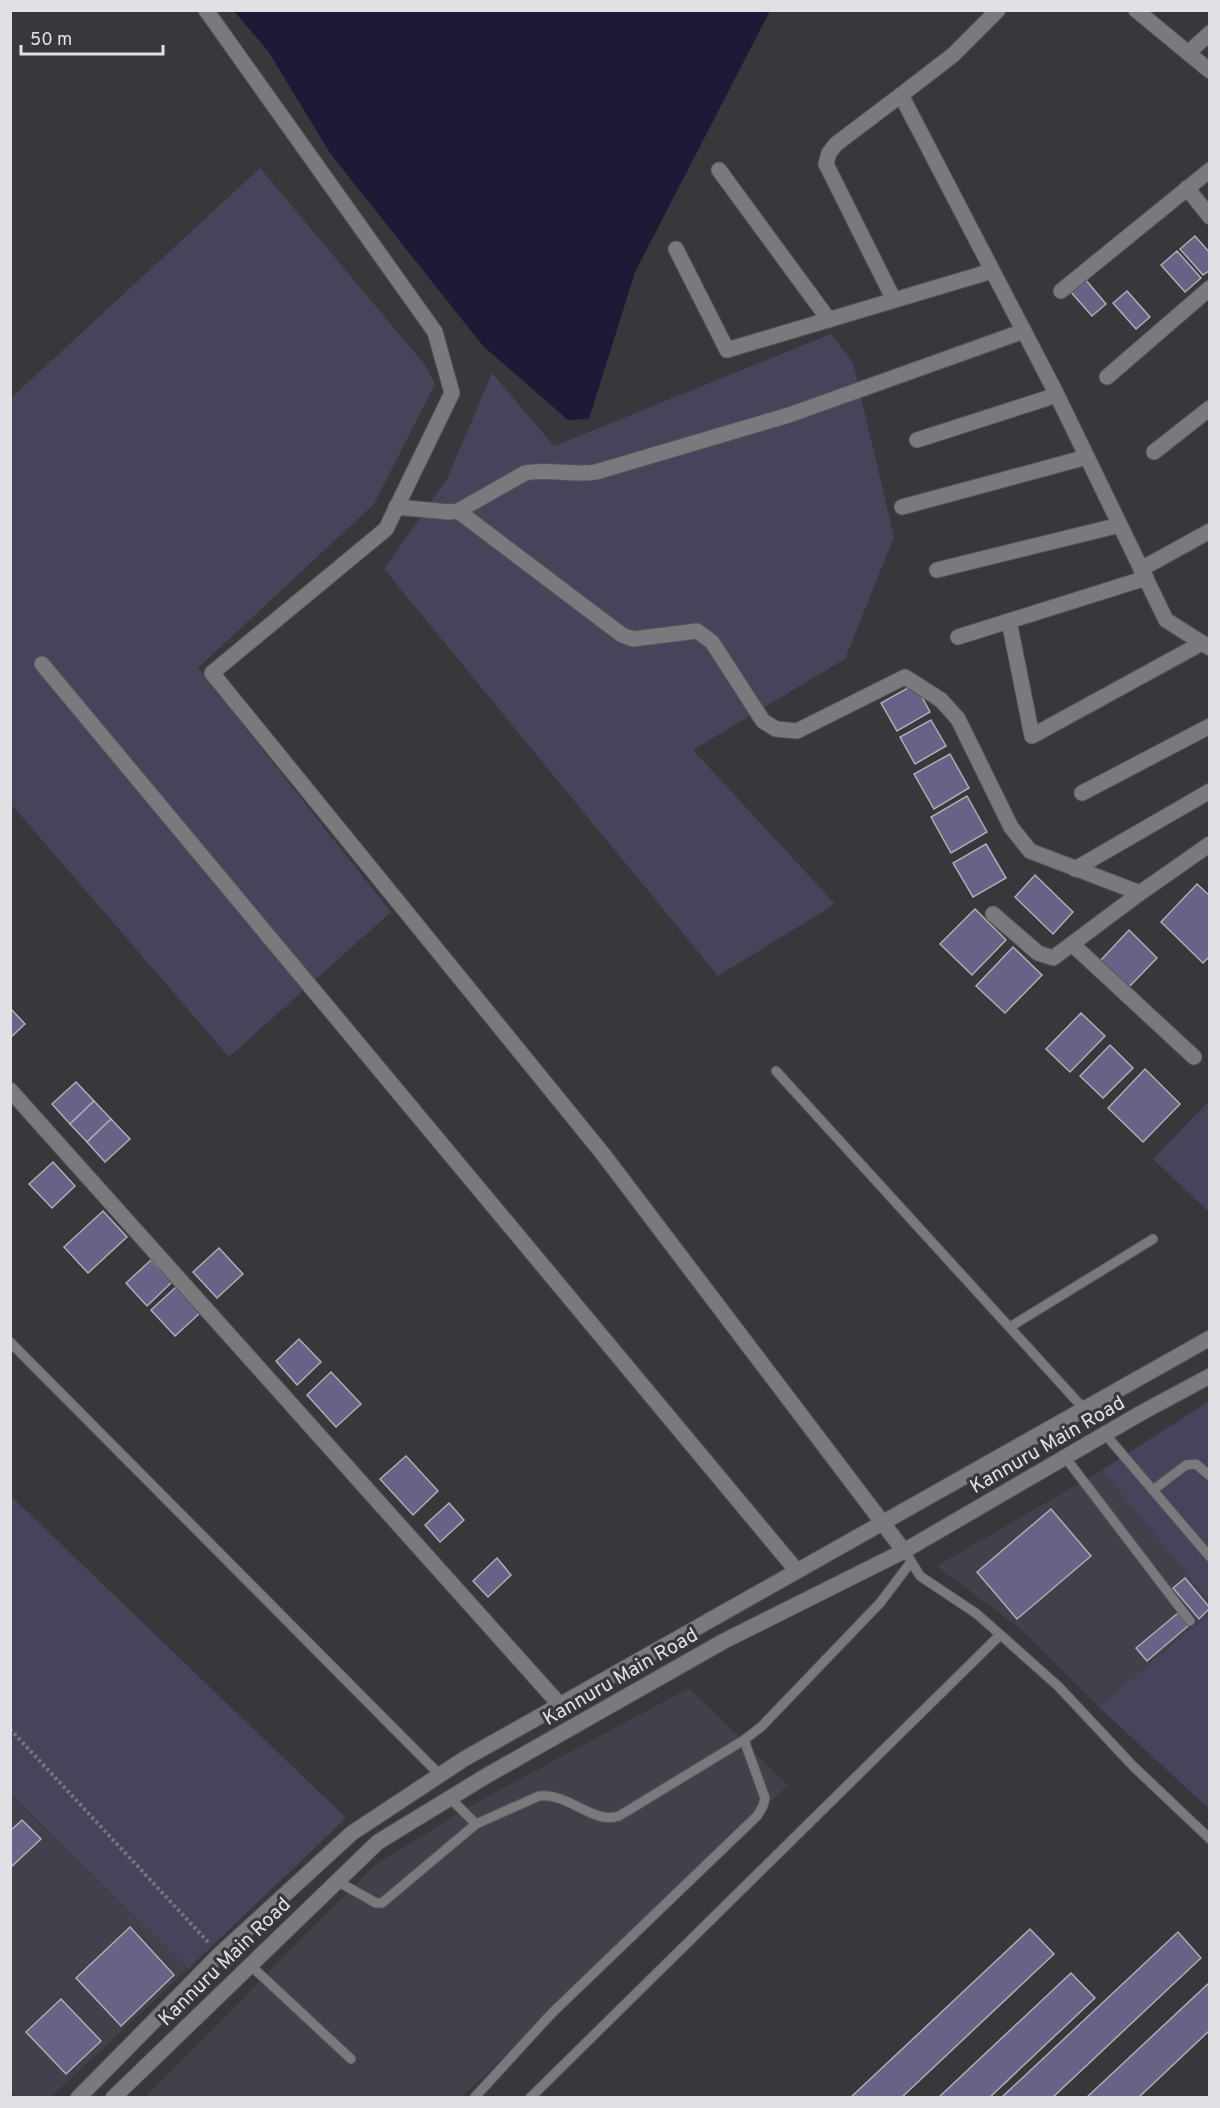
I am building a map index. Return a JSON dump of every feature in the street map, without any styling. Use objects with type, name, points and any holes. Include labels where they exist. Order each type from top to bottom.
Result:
[{"type":"street","points":[[206,10],[435,332],[452,393],[386,529],[212,674],[603,1154],[908,1557]]},
{"type":"street","points":[[894,300],[826,164],[829,153],[836,144],[953,56],[998,10]]},
{"type":"street","points":[[1136,10],[1209,71]]},
{"type":"street","points":[[1188,52],[1209,33]]},
{"type":"street","points":[[901,95],[1057,395],[1166,620],[1205,646],[1032,736],[1008,621]]},
{"type":"street","points":[[719,170],[829,320]]},
{"type":"street","points":[[1060,291],[1209,170]]},
{"type":"street","points":[[1187,188],[1209,217]]},
{"type":"street","points":[[676,249],[727,350],[992,271]]},
{"type":"street","points":[[1107,377],[1209,288]]},
{"type":"street","points":[[396,507],[458,511],[525,473],[537,471],[586,474],[596,472],[789,415],[1024,331]]},
{"type":"street","points":[[917,440],[1057,395]]},
{"type":"street","points":[[1154,452],[1209,408]]},
{"type":"street","points":[[902,507],[1087,457]]},
{"type":"street","points":[[458,511],[622,635],[633,639],[697,632],[712,642],[763,721],[776,729],[796,731],[905,677],[941,700],[958,719],[1011,827],[1030,851],[1140,893]]},
{"type":"street","points":[[937,570],[1120,525]]},
{"type":"street","points":[[958,637],[1143,573],[1209,531]]},
{"type":"street","points":[[42,664],[797,1572]]},
{"type":"street","points":[[1082,793],[1209,726]]},
{"type":"street","points":[[1076,869],[1209,791]]},
{"type":"street","points":[[993,914],[1038,953],[1053,958],[1209,844]]},
{"type":"street","points":[[1072,944],[1194,1057]]},
{"type":"street","points":[[10,1090],[560,1705]]},
{"type":"street","points":[[78,2097],[220,1954],[352,1833],[464,1759],[1209,1338]]},
{"type":"street","name":"Kannuru Main Road","points":[[113,2097],[378,1842],[450,1798],[724,1641],[908,1557],[1065,1457],[1209,1376]]},
{"type":"lane","points":[[776,1071],[1084,1408]]},
{"type":"lane","points":[[1010,1327],[1153,1239]]},
{"type":"lane","points":[[10,1342],[440,1775]]},
{"type":"lane","points":[[1105,1434],[1209,1557]]},
{"type":"lane","points":[[1065,1457],[1190,1622]]},
{"type":"lane","points":[[1153,1490],[1186,1465],[1196,1464],[1209,1476]]},
{"type":"lane","points":[[337,1881],[376,1903],[382,1903],[476,1824],[539,1796],[549,1795],[561,1798],[605,1818],[612,1819],[619,1816],[744,1740],[762,1726],[880,1602],[908,1557],[920,1576],[977,1614],[1058,1686],[1133,1766],[1209,1839]]},
{"type":"lane","points":[[530,2097],[1000,1635]]},
{"type":"lane","points":[[474,2097],[552,2013],[758,1816],[765,1798],[744,1740]]},
{"type":"lane","points":[[450,1798],[476,1824]]},
{"type":"lane","points":[[250,1965],[351,2059]]},
{"type":"path","points":[[10,1729],[220,1954]]},
{"type":"shaded area","points":[[234,11],[770,11],[635,272],[589,419],[568,420],[483,346],[330,153],[268,51]]},
{"type":"shaded area","points":[[260,168],[425,365],[435,384],[374,504],[198,668],[391,912],[229,1057],[11,804],[11,398]]},
{"type":"shaded area","points":[[831,334],[853,363],[894,537],[845,659],[693,750],[835,904],[718,976],[384,569],[447,479],[492,373],[554,446]]},
{"type":"shaded area","points":[[1209,1101],[1209,1212],[1153,1159]]},
{"type":"shaded area","points":[[1209,1401],[1209,1602],[1102,1470]]},
{"type":"shaded area","points":[[1102,1470],[1209,1602],[1209,1613],[1099,1707],[1022,1630],[937,1566]]},
{"type":"shaded area","points":[[11,1496],[346,1818],[188,1969],[11,1795]]},
{"type":"shaded area","points":[[1209,1613],[1209,1809],[1099,1707]]},
{"type":"shaded area","points":[[689,1688],[788,1785],[462,2097],[144,2098],[376,1864],[479,1801]]},
{"type":"shaded area","points":[[10,1795],[188,1969],[51,2097],[16,2097],[11,2091]]},
{"type":"building","points":[[1195,236],[1210,253],[1210,270],[1203,275],[1180,249]]},
{"type":"building","points":[[1177,251],[1201,278],[1185,292],[1161,265]]},
{"type":"building","points":[[1085,279],[1106,304],[1092,316],[1070,291]]},
{"type":"building","points":[[1127,291],[1150,317],[1136,329],[1113,303]]},
{"type":"building","points":[[915,684],[930,712],[897,731],[881,703]]},
{"type":"building","points":[[931,720],[946,746],[915,764],[900,737]]},
{"type":"building","points":[[950,754],[969,788],[934,809],[914,774]]},
{"type":"building","points":[[967,796],[987,832],[951,853],[931,817]]},
{"type":"building","points":[[986,844],[1006,878],[973,897],[953,863]]},
{"type":"building","points":[[1035,875],[1073,912],[1053,934],[1015,897]]},
{"type":"building","points":[[1197,884],[1210,896],[1210,956],[1203,963],[1161,922]]},
{"type":"building","points":[[975,909],[1006,940],[972,975],[940,944]]},
{"type":"building","points":[[1129,930],[1157,958],[1128,988],[1100,961]]},
{"type":"building","points":[[1013,947],[1042,975],[1005,1013],[976,986]]},
{"type":"building","points":[[10,1008],[25,1024],[10,1038]]},
{"type":"building","points":[[1081,1013],[1105,1036],[1070,1072],[1046,1049]]},
{"type":"building","points":[[1110,1045],[1133,1068],[1103,1098],[1080,1076]]},
{"type":"building","points":[[1145,1069],[1180,1104],[1143,1142],[1108,1108]]},
{"type":"building","points":[[76,1082],[94,1101],[70,1124],[52,1104]]},
{"type":"building","points":[[94,1101],[111,1119],[87,1142],[70,1124]]},
{"type":"building","points":[[111,1119],[130,1139],[105,1162],[87,1142]]},
{"type":"building","points":[[53,1162],[75,1186],[52,1208],[29,1184]]},
{"type":"building","points":[[103,1211],[127,1237],[88,1273],[64,1247]]},
{"type":"building","points":[[219,1248],[243,1274],[217,1298],[193,1272]]},
{"type":"building","points":[[151,1260],[172,1282],[147,1306],[126,1283]]},
{"type":"building","points":[[176,1287],[200,1313],[175,1336],[151,1310]]},
{"type":"building","points":[[299,1339],[321,1362],[297,1385],[276,1361]]},
{"type":"building","points":[[331,1372],[361,1404],[336,1427],[307,1395]]},
{"type":"building","points":[[406,1456],[438,1491],[413,1515],[380,1479]]},
{"type":"building","points":[[449,1503],[464,1520],[440,1542],[425,1525]]},
{"type":"building","points":[[1051,1509],[1091,1556],[1017,1619],[977,1572]]},
{"type":"building","points":[[497,1558],[511,1575],[488,1597],[473,1581]]},
{"type":"building","points":[[1185,1578],[1210,1608],[1199,1619],[1173,1588]]},
{"type":"building","points":[[1178,1613],[1188,1626],[1147,1661],[1136,1648]]},
{"type":"building","points":[[22,1820],[41,1839],[10,1868],[10,1831]]},
{"type":"building","points":[[130,1927],[174,1975],[121,2026],[76,1978]]},
{"type":"building","points":[[1030,1929],[1054,1954],[901,2098],[850,2098]]},
{"type":"building","points":[[1178,1932],[1201,1958],[1052,2098],[1001,2098]]},
{"type":"building","points":[[1071,1973],[1095,1998],[989,2098],[938,2098]]},
{"type":"building","points":[[1210,1982],[1210,2030],[1138,2098],[1086,2098]]},
{"type":"building","points":[[61,1999],[101,2041],[66,2074],[26,2032]]}]
